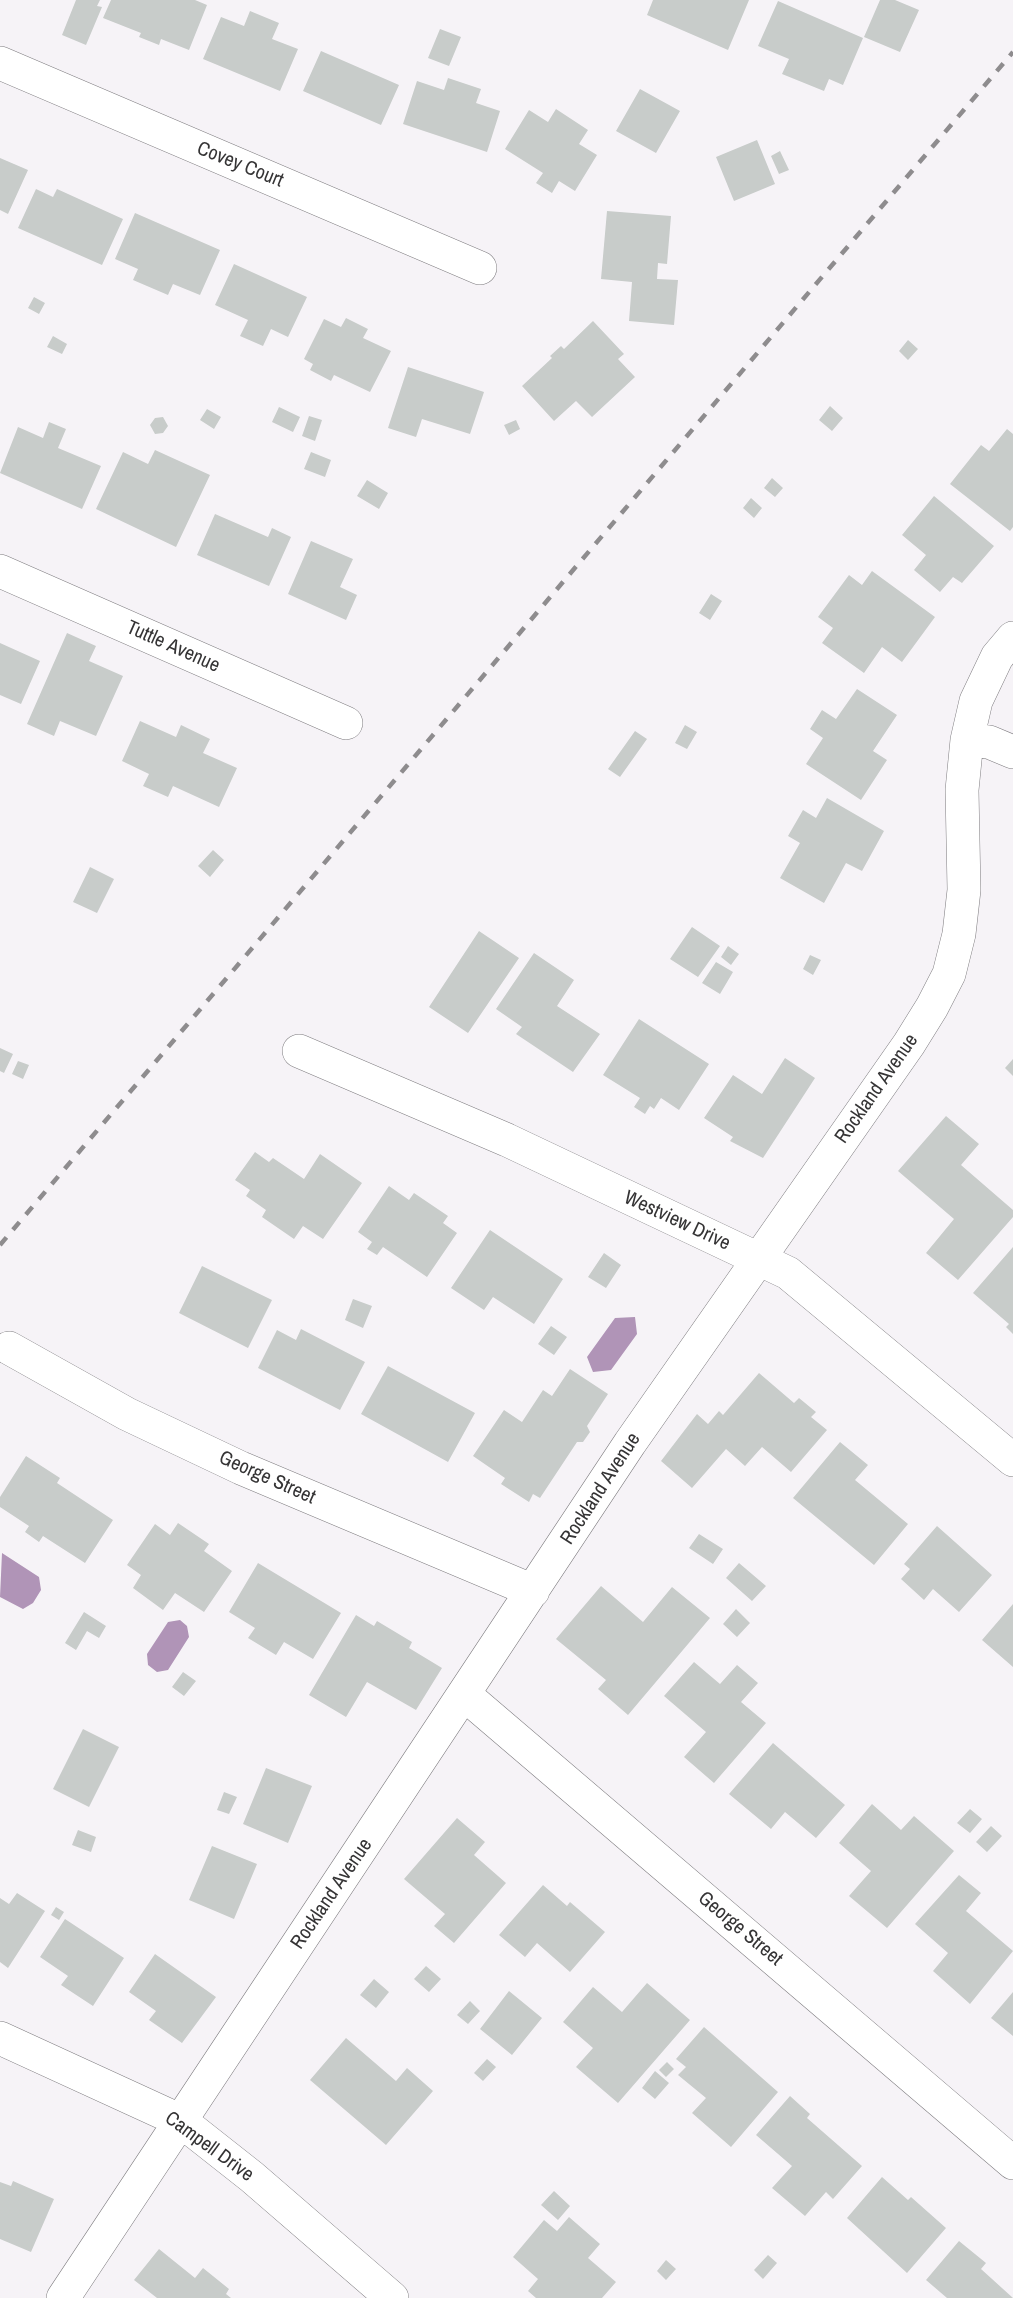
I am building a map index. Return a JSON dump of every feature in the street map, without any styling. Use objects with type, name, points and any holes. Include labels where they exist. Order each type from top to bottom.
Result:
[{"type":"street","name":"Covey Court","points":[[0,63],[182,142],[332,202],[480,268]]},
{"type":"street","name":"Tuttle Avenue","points":[[0,571],[346,723]]},
{"type":"street","name":"Rockland Avenue","points":[[63,2298],[630,1443],[909,1044],[949,974],[959,934],[964,891],[962,790],[967,740],[976,702],[997,657],[1013,638]]},
{"type":"street","points":[[967,740],[989,742],[1013,752]]},
{"type":"street","name":"Westview Drive","points":[[299,1051],[507,1140],[788,1273],[1013,1460]]},
{"type":"street","name":"George Street","points":[[9,1348],[127,1414],[241,1468],[533,1591]]},
{"type":"street","name":"George Street","points":[[465,1695],[1013,2163]]},
{"type":"street","name":"Campell Drive","points":[[0,2038],[181,2121],[252,2177],[392,2298]]},
{"type":"shaded area","points":[[635,1317],[637,1334],[611,1370],[593,1372],[587,1357],[615,1318]]},
{"type":"shaded area","points":[[2,1553],[39,1577],[41,1590],[33,1603],[23,1609],[0,1597]]},
{"type":"shaded area","points":[[180,1620],[187,1626],[189,1637],[168,1670],[157,1672],[148,1665],[147,1654],[168,1622]]},
{"type":"building","points":[[76,0],[100,0],[97,6],[102,7],[86,45],[62,35]]},
{"type":"building","points":[[111,0],[195,0],[207,5],[189,50],[161,39],[159,45],[139,37],[141,33],[103,18]]},
{"type":"building","points":[[653,0],[749,0],[728,50],[647,15]]},
{"type":"building","points":[[880,0],[895,0],[919,10],[900,52],[864,37]]},
{"type":"building","points":[[778,1],[863,38],[843,85],[829,79],[824,91],[782,74],[789,59],[758,46]]},
{"type":"building","points":[[250,11],[279,23],[272,39],[298,49],[280,91],[203,59],[221,17],[244,26]]},
{"type":"building","points":[[440,29],[461,37],[449,66],[428,58]]},
{"type":"building","points":[[321,51],[399,85],[381,125],[303,91]]},
{"type":"building","points":[[448,78],[481,89],[476,103],[500,111],[487,152],[403,124],[417,81],[444,90]]},
{"type":"building","points":[[640,89],[680,111],[656,153],[616,131]]},
{"type":"building","points":[[556,109],[588,130],[579,144],[597,155],[575,191],[559,181],[552,193],[536,183],[543,173],[505,149],[529,110],[548,122]]},
{"type":"building","points":[[757,140],[775,184],[734,201],[716,157]]},
{"type":"building","points":[[780,151],[789,170],[779,174],[771,156]]},
{"type":"building","points":[[0,158],[28,170],[8,214],[0,210]]},
{"type":"building","points":[[36,189],[53,197],[57,189],[123,219],[102,265],[18,228]]},
{"type":"building","points":[[607,211],[671,216],[667,264],[658,263],[657,279],[678,280],[674,325],[629,321],[632,282],[601,279]]},
{"type":"building","points":[[135,213],[220,250],[200,295],[173,284],[168,295],[133,280],[138,269],[115,259]]},
{"type":"building","points":[[234,264],[307,297],[288,337],[271,329],[263,346],[240,336],[248,320],[215,305]]},
{"type":"building","points":[[34,297],[45,303],[39,314],[28,308]]},
{"type":"building","points":[[346,318],[368,329],[363,338],[391,351],[370,392],[334,375],[331,381],[310,370],[313,364],[304,359],[324,319],[341,327]]},
{"type":"building","points":[[593,321],[624,354],[618,359],[635,377],[592,417],[576,401],[554,421],[522,386],[552,358],[550,356],[561,346],[564,349]]},
{"type":"building","points":[[53,336],[67,344],[62,354],[47,347]]},
{"type":"building","points":[[908,340],[918,349],[908,360],[899,351]]},
{"type":"building","points":[[408,367],[484,392],[470,434],[422,419],[416,437],[388,428]]},
{"type":"building","points":[[830,406],[843,418],[832,431],[819,420]]},
{"type":"building","points":[[279,407],[300,417],[293,432],[272,422]]},
{"type":"building","points":[[207,409],[221,417],[214,429],[200,420]]},
{"type":"building","points":[[309,416],[322,420],[315,441],[302,436]]},
{"type":"building","points":[[163,417],[168,426],[163,433],[155,434],[150,425],[155,418]]},
{"type":"building","points":[[516,420],[520,429],[509,435],[504,425]]},
{"type":"building","points":[[49,422],[66,429],[58,448],[101,466],[82,509],[0,473],[18,427],[43,438]]},
{"type":"building","points":[[1007,429],[1013,434],[1013,527],[1010,531],[950,484],[981,445],[989,451]]},
{"type":"building","points":[[155,450],[210,475],[176,547],[96,509],[123,452],[148,464]]},
{"type":"building","points":[[311,452],[331,460],[325,477],[304,469]]},
{"type":"building","points":[[772,478],[783,488],[775,497],[764,488]]},
{"type":"building","points":[[367,480],[388,493],[379,509],[357,496]]},
{"type":"building","points":[[934,496],[994,546],[962,583],[953,577],[940,592],[914,570],[926,555],[902,535]]},
{"type":"building","points":[[751,498],[762,508],[754,518],[743,508]]},
{"type":"building","points":[[215,514],[268,537],[272,528],[291,537],[269,586],[197,555]]},
{"type":"building","points":[[311,541],[353,559],[340,587],[357,595],[346,620],[288,594]]},
{"type":"building","points":[[872,571],[935,617],[902,662],[882,647],[864,673],[822,643],[833,628],[818,617],[849,575],[862,585]]},
{"type":"building","points":[[711,594],[722,601],[710,620],[699,613]]},
{"type":"building","points":[[67,633],[96,646],[89,661],[123,676],[96,736],[60,721],[54,736],[27,724]]},
{"type":"building","points":[[0,643],[40,661],[21,704],[0,695]]},
{"type":"building","points":[[857,689],[897,715],[873,751],[887,760],[861,800],[806,764],[823,738],[810,729],[822,710],[836,719]]},
{"type":"building","points":[[140,721],[176,737],[181,725],[210,739],[203,753],[237,768],[219,807],[173,786],[168,797],[143,786],[149,774],[122,761]]},
{"type":"building","points":[[685,725],[697,732],[687,749],[675,743]]},
{"type":"building","points":[[635,731],[647,739],[620,777],[608,769]]},
{"type":"building","points":[[827,798],[884,831],[862,871],[846,863],[824,903],[780,878],[800,843],[788,836],[803,810],[816,818]]},
{"type":"building","points":[[213,850],[224,860],[210,877],[198,866]]},
{"type":"building","points":[[90,867],[114,879],[97,913],[73,902]]},
{"type":"building","points":[[692,927],[720,946],[698,977],[670,959]]},
{"type":"building","points":[[479,931],[519,958],[468,1033],[429,1007]]},
{"type":"building","points":[[728,946],[739,954],[731,965],[721,957]]},
{"type":"building","points":[[534,953],[574,980],[557,1006],[600,1034],[573,1072],[516,1034],[522,1027],[496,1009]]},
{"type":"building","points":[[810,955],[821,960],[813,975],[803,969]]},
{"type":"building","points":[[716,962],[733,972],[720,994],[702,983]]},
{"type":"building","points":[[639,1019],[709,1064],[679,1110],[661,1098],[654,1109],[650,1106],[645,1114],[634,1107],[640,1098],[603,1075]]},
{"type":"building","points":[[0,1048],[13,1054],[4,1073],[0,1071]]},
{"type":"building","points":[[785,1058],[815,1078],[763,1158],[730,1141],[733,1137],[704,1118],[733,1075],[762,1094]]},
{"type":"building","points":[[1013,1059],[1013,1076],[1005,1068]]},
{"type":"building","points":[[18,1061],[29,1065],[23,1079],[12,1074]]},
{"type":"building","points":[[946,1116],[979,1144],[961,1165],[1013,1210],[1013,1217],[958,1280],[926,1253],[954,1219],[898,1171]]},
{"type":"building","points":[[255,1152],[269,1162],[273,1158],[304,1179],[320,1154],[362,1183],[323,1239],[303,1226],[294,1239],[262,1217],[266,1210],[246,1196],[250,1190],[235,1180]]},
{"type":"building","points":[[389,1186],[409,1200],[414,1193],[448,1216],[443,1223],[457,1233],[427,1277],[383,1247],[377,1255],[367,1249],[372,1242],[358,1232]]},
{"type":"building","points":[[490,1230],[563,1279],[534,1324],[493,1297],[484,1310],[451,1288]]},
{"type":"building","points":[[1013,1247],[1013,1334],[1006,1327],[1009,1324],[973,1293]]},
{"type":"building","points":[[604,1253],[621,1265],[606,1288],[588,1277]]},
{"type":"building","points":[[202,1266],[272,1300],[248,1348],[179,1313]]},
{"type":"building","points":[[353,1299],[372,1306],[363,1328],[345,1320]]},
{"type":"building","points":[[551,1326],[567,1337],[554,1355],[538,1344]]},
{"type":"building","points":[[301,1329],[365,1362],[340,1410],[258,1368],[277,1330],[296,1340]]},
{"type":"building","points":[[388,1366],[475,1413],[448,1462],[361,1414]]},
{"type":"building","points":[[570,1369],[608,1394],[587,1426],[590,1432],[583,1442],[577,1442],[540,1498],[533,1494],[529,1502],[501,1484],[505,1478],[473,1456],[504,1410],[522,1422],[543,1390],[552,1396]]},
{"type":"building","points":[[759,1373],[794,1403],[799,1398],[816,1412],[811,1417],[827,1430],[791,1472],[762,1447],[745,1466],[726,1449],[692,1488],[661,1461],[697,1414],[708,1424],[719,1411],[723,1415]]},
{"type":"building","points":[[840,1442],[868,1465],[855,1480],[908,1524],[874,1565],[793,1498]]},
{"type":"building","points":[[26,1456],[60,1478],[57,1483],[113,1520],[85,1563],[43,1536],[39,1542],[25,1532],[29,1526],[0,1507],[0,1497]]},
{"type":"building","points":[[178,1523],[209,1544],[204,1551],[232,1571],[204,1612],[175,1593],[163,1610],[133,1588],[141,1575],[127,1565],[155,1524],[170,1535]]},
{"type":"building","points":[[937,1526],[992,1575],[959,1612],[933,1589],[924,1600],[901,1579],[910,1569],[904,1564]]},
{"type":"building","points":[[699,1534],[723,1549],[713,1564],[689,1548]]},
{"type":"building","points":[[258,1563],[341,1613],[313,1659],[284,1642],[276,1655],[248,1638],[255,1628],[229,1612]]},
{"type":"building","points":[[739,1563],[766,1586],[752,1601],[726,1578]]},
{"type":"building","points":[[601,1586],[643,1622],[672,1587],[710,1618],[628,1715],[598,1689],[606,1680],[556,1639]]},
{"type":"building","points":[[1013,1604],[1013,1667],[982,1640]]},
{"type":"building","points":[[736,1609],[750,1623],[737,1637],[723,1624]]},
{"type":"building","points":[[84,1612],[106,1626],[99,1638],[87,1631],[76,1650],[65,1643]]},
{"type":"building","points":[[356,1615],[374,1626],[377,1621],[412,1642],[409,1648],[442,1668],[416,1710],[367,1682],[346,1717],[309,1695]]},
{"type":"building","points":[[694,1662],[720,1684],[737,1665],[758,1683],[741,1702],[766,1723],[714,1783],[684,1757],[706,1732],[664,1696]]},
{"type":"building","points":[[183,1672],[196,1681],[184,1696],[172,1687]]},
{"type":"building","points":[[83,1729],[119,1747],[89,1807],[53,1789]]},
{"type":"building","points":[[773,1743],[845,1805],[816,1838],[785,1812],[771,1829],[729,1794]]},
{"type":"building","points":[[266,1768],[312,1786],[288,1843],[243,1824]]},
{"type":"building","points":[[224,1792],[237,1797],[229,1814],[217,1810]]},
{"type":"building","points":[[872,1804],[901,1830],[914,1816],[954,1851],[887,1928],[849,1896],[871,1871],[839,1843]]},
{"type":"building","points":[[970,1809],[982,1819],[970,1833],[957,1823]]},
{"type":"building","points":[[457,1818],[485,1842],[474,1855],[506,1883],[454,1943],[434,1926],[445,1914],[404,1879]]},
{"type":"building","points":[[991,1826],[1002,1836],[987,1852],[976,1842]]},
{"type":"building","points":[[78,1830],[96,1837],[91,1852],[72,1845]]},
{"type":"building","points":[[212,1846],[257,1864],[234,1919],[189,1900]]},
{"type":"building","points":[[959,1875],[981,1893],[966,1911],[1013,1951],[970,2004],[933,1971],[948,1953],[915,1924]]},
{"type":"building","points":[[543,1885],[567,1906],[570,1902],[605,1932],[570,1972],[537,1943],[525,1957],[499,1935]]},
{"type":"building","points":[[17,1893],[45,1911],[8,1968],[0,1962],[0,1898],[9,1904]]},
{"type":"building","points":[[56,1907],[64,1912],[59,1920],[51,1915]]},
{"type":"building","points":[[65,1919],[124,1958],[93,2006],[61,1985],[68,1976],[40,1957]]},
{"type":"building","points":[[155,1954],[216,1997],[182,2043],[149,2020],[156,2011],[129,1992]]},
{"type":"building","points":[[426,1966],[441,1979],[429,1992],[414,1979]]},
{"type":"building","points":[[374,1979],[389,1992],[376,2008],[360,1995]]},
{"type":"building","points":[[647,1983],[690,2020],[618,2103],[576,2067],[593,2048],[563,2022],[593,1987],[622,2012]]},
{"type":"building","points":[[509,1991],[542,2018],[512,2055],[480,2029]]},
{"type":"building","points":[[1013,1992],[1013,2036],[991,2018]]},
{"type":"building","points":[[470,2001],[480,2011],[468,2024],[457,2015]]},
{"type":"building","points":[[704,2027],[778,2092],[731,2147],[692,2113],[706,2098],[678,2075],[686,2067],[676,2059]]},
{"type":"building","points":[[346,2038],[396,2081],[407,2068],[433,2091],[386,2145],[310,2080]]},
{"type":"building","points":[[487,2059],[496,2067],[483,2081],[474,2073]]},
{"type":"building","points":[[667,2062],[674,2069],[666,2077],[659,2070]]},
{"type":"building","points":[[655,2071],[669,2083],[655,2099],[642,2088]]},
{"type":"building","points":[[790,2096],[810,2114],[807,2118],[862,2166],[833,2199],[826,2192],[805,2216],[772,2188],[792,2166],[756,2135]]},
{"type":"building","points":[[882,2177],[908,2200],[911,2197],[946,2228],[907,2273],[847,2218]]},
{"type":"building","points":[[13,2181],[54,2199],[31,2252],[0,2239],[0,2182],[11,2186]]},
{"type":"building","points":[[554,2191],[570,2206],[558,2220],[541,2205]]},
{"type":"building","points":[[569,2217],[600,2244],[588,2258],[616,2282],[602,2298],[536,2298],[528,2291],[538,2279],[513,2257],[544,2220],[557,2231]]},
{"type":"building","points":[[959,2241],[986,2263],[981,2269],[1013,2298],[947,2298],[926,2280]]},
{"type":"building","points":[[159,2249],[195,2278],[203,2268],[229,2289],[226,2294],[231,2298],[157,2298],[134,2280]]},
{"type":"building","points":[[768,2255],[777,2263],[763,2279],[754,2270]]},
{"type":"building","points":[[666,2260],[676,2269],[666,2280],[657,2271]]},
{"type":"railway","points":[[0,1245],[1013,52]]}]
